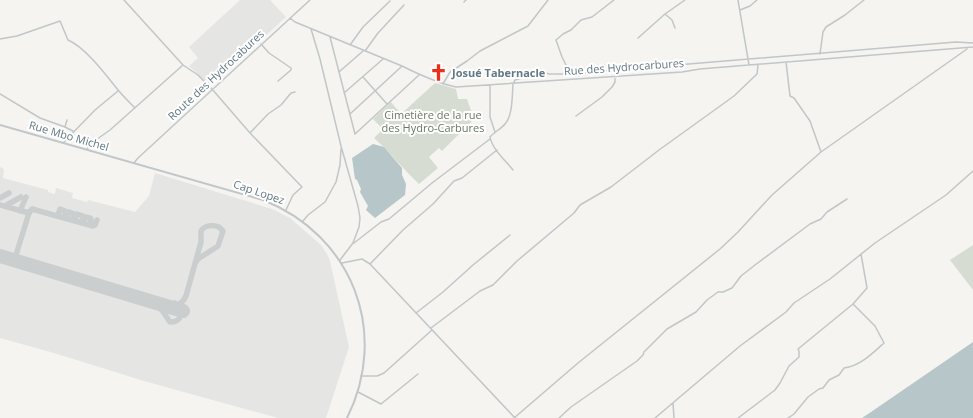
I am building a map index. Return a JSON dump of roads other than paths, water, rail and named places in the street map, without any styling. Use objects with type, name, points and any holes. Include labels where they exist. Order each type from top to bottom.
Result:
[{"type":"street","points":[[124,0],[183,65],[198,75],[212,89],[302,187],[293,195],[286,210]]},
{"type":"street","name":"Route des Hydrocabures","points":[[134,163],[212,89],[310,0]]},
{"type":"street","points":[[350,45],[363,27],[390,0]]},
{"type":"street","points":[[444,84],[450,72],[480,51],[528,26],[548,0]]},
{"type":"street","points":[[568,74],[569,71],[556,40],[571,30],[581,20],[592,17],[614,0]]},
{"type":"street","points":[[638,38],[665,14],[685,0]]},
{"type":"street","points":[[738,0],[749,65]]},
{"type":"street","points":[[740,10],[750,6],[757,0]]},
{"type":"street","points":[[820,54],[823,32],[826,27],[846,15],[864,0]]},
{"type":"street","points":[[339,72],[365,51],[378,33],[404,6]]},
{"type":"street","points":[[665,14],[672,20],[675,28]]},
{"type":"street","name":"Rue des Hydrocarbures","points":[[290,18],[295,22],[402,66],[419,75],[456,87],[636,75],[973,47]]},
{"type":"street","points":[[0,39],[17,36],[60,21],[68,40],[76,44],[85,53],[135,108]]},
{"type":"street","points":[[311,29],[358,206],[360,218],[359,227],[353,243]]},
{"type":"street","points":[[330,36],[355,134],[419,75]]},
{"type":"street","points":[[340,260],[353,243],[381,222],[389,219],[432,183],[490,139],[495,132],[504,126],[508,119],[513,84],[518,78],[542,72],[549,74],[568,74],[956,42],[973,42]]},
{"type":"street","points":[[261,44],[269,53],[291,68],[291,70],[278,81]]},
{"type":"street","points":[[342,263],[362,259],[370,264],[514,418],[578,363],[720,249],[772,195],[821,152],[968,48]]},
{"type":"street","points":[[344,93],[383,59]]},
{"type":"street","points":[[786,62],[790,96],[794,98],[810,120],[821,152]]},
{"type":"street","points":[[87,149],[93,142],[110,130],[183,65]]},
{"type":"street","points":[[361,376],[377,376],[384,373],[432,329],[480,291],[493,285],[517,261],[574,213],[580,205],[611,187],[734,96],[757,74],[758,65]]},
{"type":"street","points":[[350,114],[402,66]]},
{"type":"street","points":[[635,69],[636,75]]},
{"type":"street","points":[[576,116],[602,97],[612,87],[614,76]]},
{"type":"street","points":[[363,77],[388,104]]},
{"type":"street","points":[[490,85],[490,117],[495,132]]},
{"type":"street","points":[[63,143],[95,110],[118,91]]},
{"type":"street","points":[[250,132],[268,114],[281,105],[291,93],[295,92]]},
{"type":"street","points":[[0,94],[40,118],[73,132]]},
{"type":"street","points":[[64,127],[67,120]]},
{"type":"street","name":"Rue Mbo Michel","points":[[0,125],[134,163]]},
{"type":"street","points":[[490,139],[513,170]]},
{"type":"street","points":[[303,221],[308,215],[325,202],[336,182],[340,165],[341,146]]},
{"type":"street","points":[[370,264],[433,204],[454,181],[462,178],[497,150]]},
{"type":"street","name":"Cap Lopez","points":[[134,163],[258,198],[286,210],[303,221],[324,240],[342,263],[355,291],[363,322],[365,351],[357,392],[348,418]]},
{"type":"street","points":[[655,418],[740,346],[786,312],[794,303],[830,279],[879,240],[946,195],[973,171]]},
{"type":"street","points":[[195,185],[196,180]]},
{"type":"street","points":[[559,418],[571,407],[643,356],[644,352],[649,346],[667,329],[696,312],[707,300],[718,292],[723,292],[732,288],[741,276],[755,265],[810,224],[822,219],[827,212],[847,199]]},
{"type":"street","points":[[416,314],[510,235]]},
{"type":"street","points":[[738,418],[775,390],[789,366],[799,357],[798,349],[853,304],[867,288],[861,254]]},
{"type":"street","points":[[788,418],[794,414],[808,397],[823,388],[829,380],[839,375],[844,368],[859,363],[884,343],[874,326],[853,304]]},
{"type":"street","points":[[357,392],[381,404],[418,374]]},
{"type":"street","points":[[673,403],[674,418]]},
{"type":"place","name":"Josué Tabernacle","points":[[439,73]]},
{"type":"park label","name":"Cimetière de la rue des Hydro-Carbures","points":[[433,121]]}]
